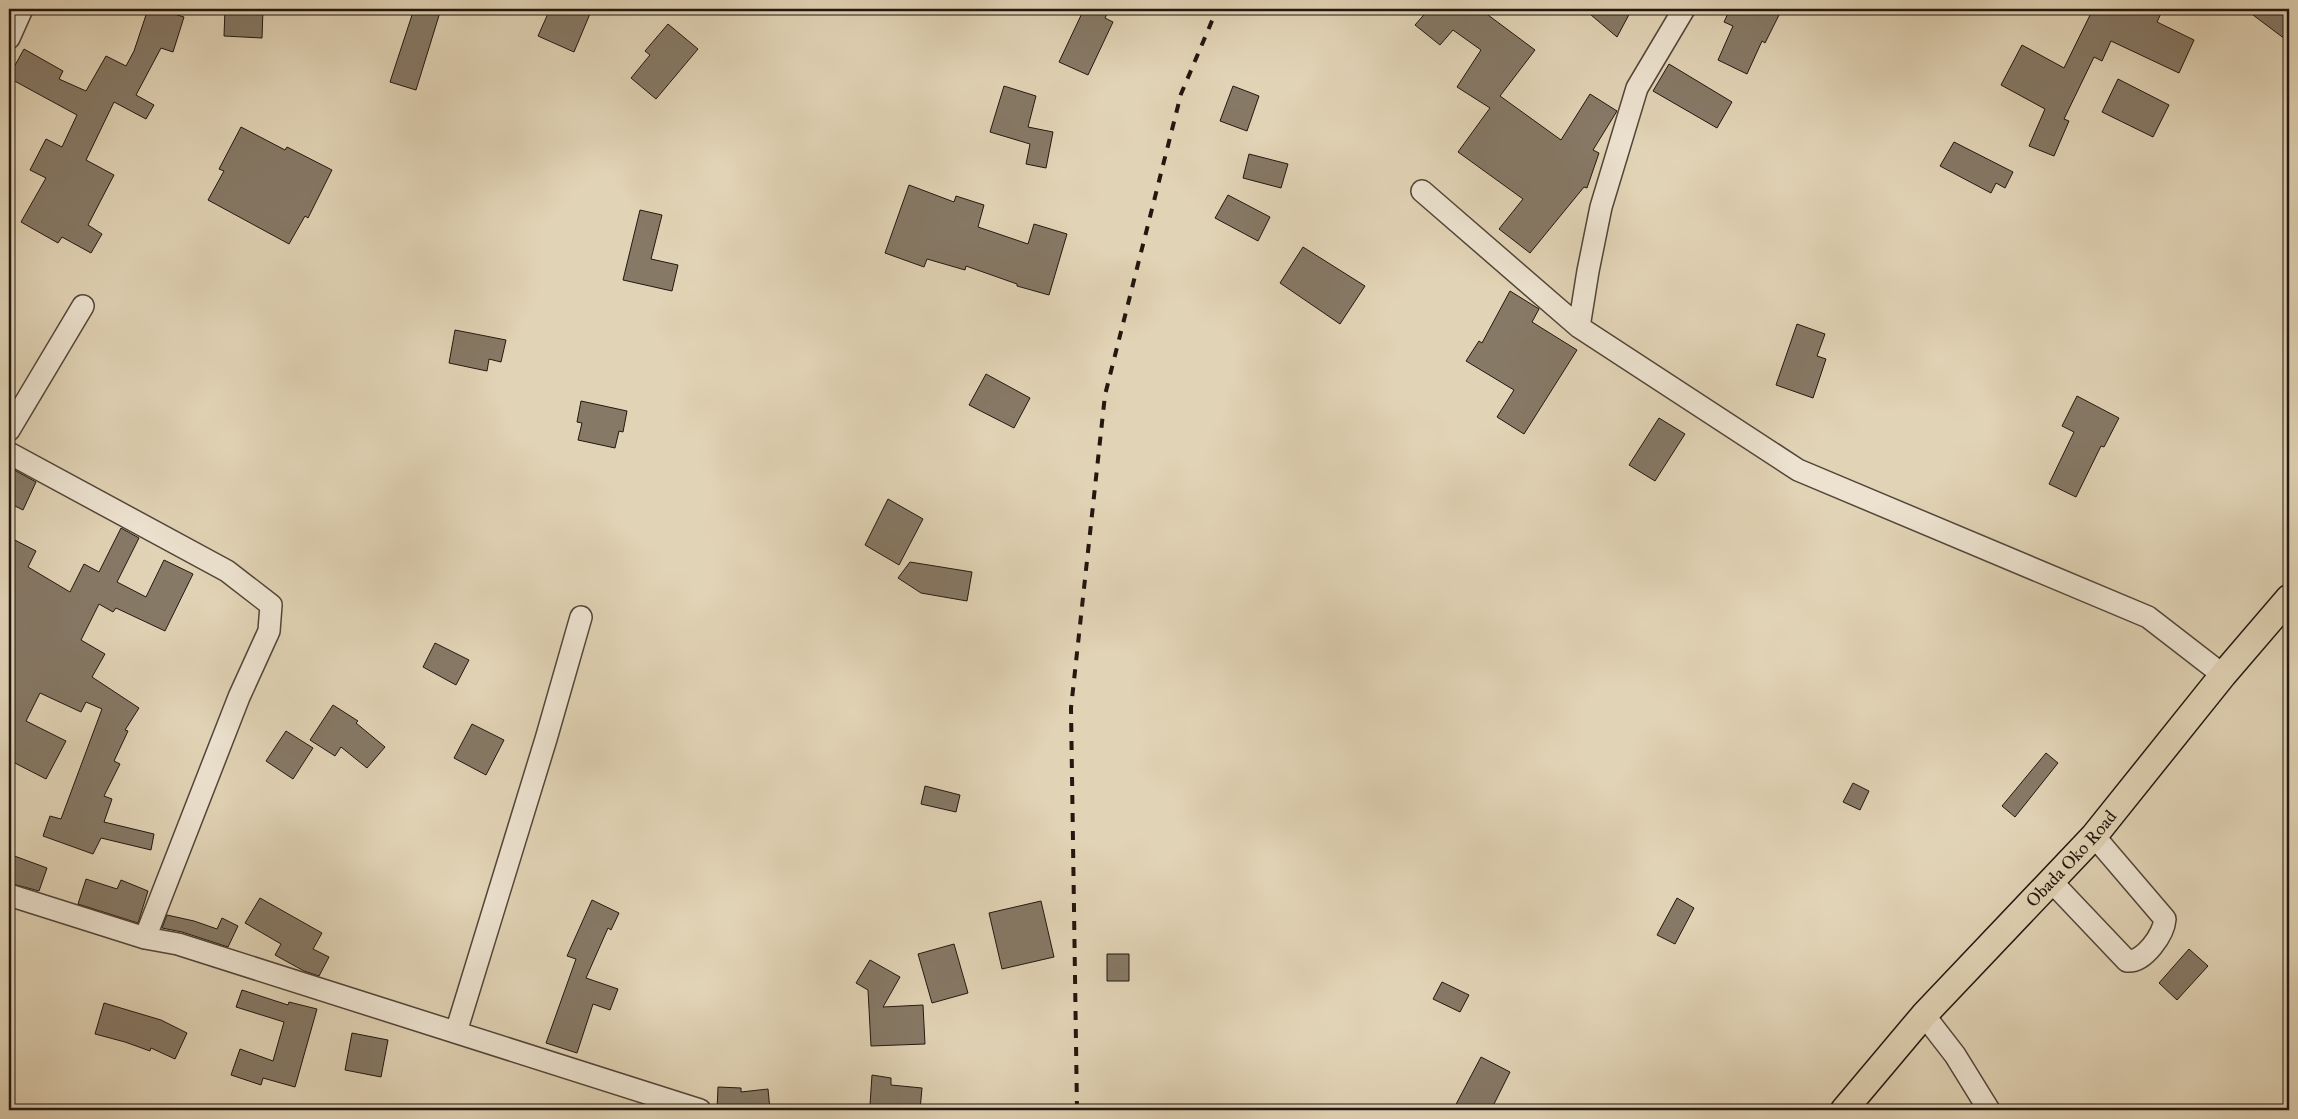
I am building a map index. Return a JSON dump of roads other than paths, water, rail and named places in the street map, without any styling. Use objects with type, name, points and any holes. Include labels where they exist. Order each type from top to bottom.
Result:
[{"type":"main road","name":"Obada Oko Road","points":[[1844,1110],[1924,1015],[2094,836],[2223,675],[2289,598]]},
{"type":"street","points":[[9,38],[22,9]]},
{"type":"street","points":[[1579,327],[1601,207],[1637,88],[1684,9]]},
{"type":"street","points":[[1422,191],[1579,327],[1798,470],[2148,617],[2223,675]]},
{"type":"street","points":[[9,430],[83,306]]},
{"type":"street","points":[[9,454],[227,571],[272,605],[269,631],[239,697],[144,938]]},
{"type":"street","points":[[456,1032],[546,739],[581,617]]},
{"type":"street","points":[[2052,882],[2127,961],[2133,962],[2139,959],[2162,934],[2165,919],[2094,836]]},
{"type":"street","points":[[9,894],[144,938],[178,944],[700,1110]]},
{"type":"street","points":[[1924,1015],[1955,1055],[1989,1110]]},
{"type":"railway","points":[[1077,1110],[1071,708],[1105,395],[1181,94],[1217,9]]}]
